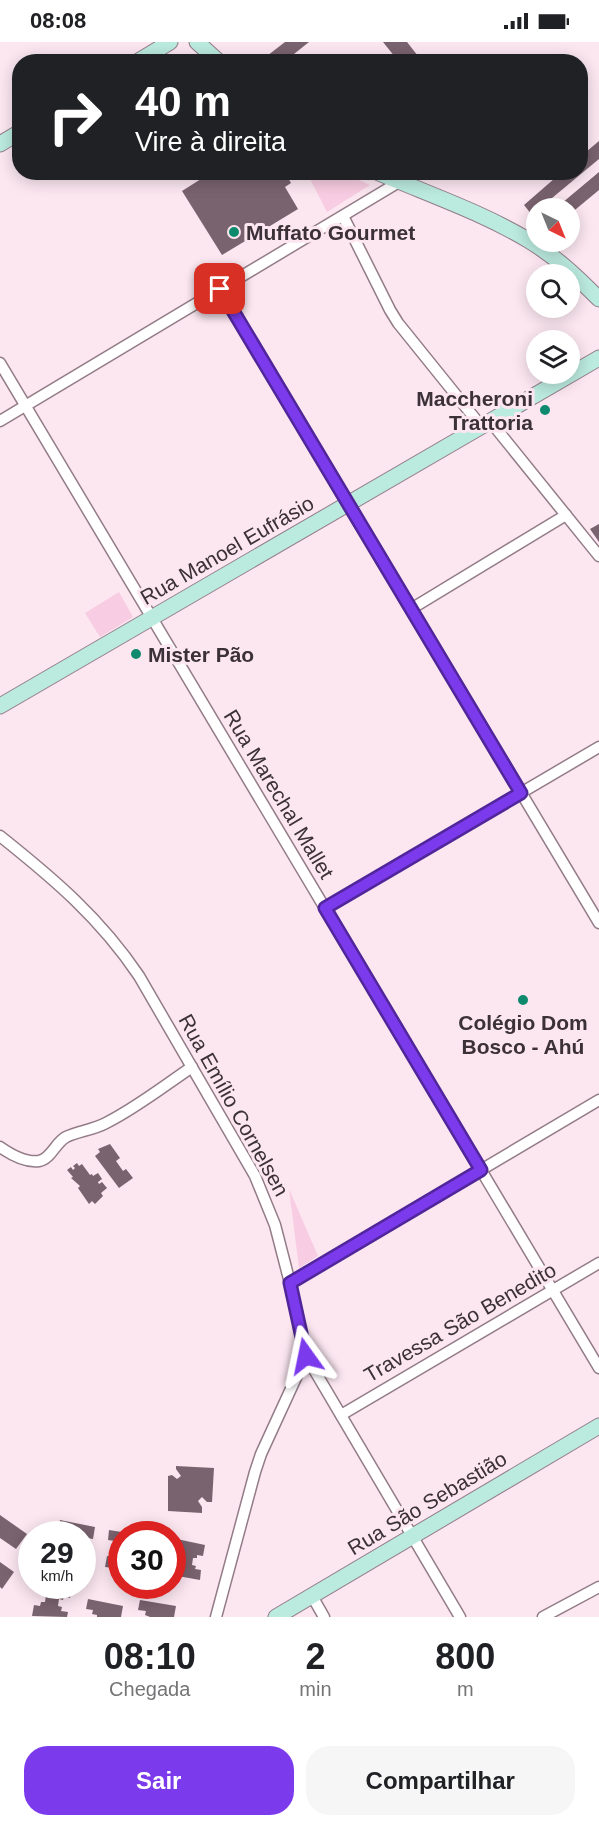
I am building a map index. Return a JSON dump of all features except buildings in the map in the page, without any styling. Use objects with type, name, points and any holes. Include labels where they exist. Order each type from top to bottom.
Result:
[{"type":"street","points":[[150,54],[170,42]]},
{"type":"street","points":[[197,42],[210,54]]},
{"type":"street","points":[[395,180],[504,226],[530,241],[557,260],[599,299]]},
{"type":"street","points":[[0,420],[399,182]]},
{"type":"street","points":[[342,216],[398,323],[599,556]]},
{"type":"street","points":[[220,289],[599,924]]},
{"type":"street","name":"Rua Manoel Eufrásio","points":[[0,706],[599,358]]},
{"type":"street","name":"Rua Marechal Mallet","points":[[0,363],[599,1368]]},
{"type":"street","points":[[411,609],[566,515]]},
{"type":"street","points":[[325,908],[599,747]]},
{"type":"street","name":"Rua Emílio Cornelsen","points":[[0,837],[41,869],[78,903],[105,930],[139,975],[255,1176],[267,1202],[290,1283],[306,1356],[460,1617]]},
{"type":"street","points":[[0,1147],[26,1161],[40,1161],[50,1155],[59,1142],[66,1137],[106,1123],[192,1067]]},
{"type":"street","points":[[290,1283],[599,1100]]},
{"type":"street","name":"Travessa São Benedito","points":[[340,1415],[599,1263]]},
{"type":"street","points":[[216,1617],[255,1472],[306,1356]]},
{"type":"street","name":"Rua São Sebastião","points":[[276,1617],[599,1426]]},
{"type":"street","points":[[543,1617],[599,1587]]},
{"type":"street","points":[[312,1596],[324,1617]]},
{"type":"shaded area","points":[[311,180],[359,180],[370,185],[327,212]]},
{"type":"shaded area","points":[[119,592],[133,617],[100,637],[85,613]]},
{"type":"shaded area","points":[[289,1189],[318,1256],[299,1268]]},
{"type":"place","name":"Muffato Gourmet","points":[[234,232]]},
{"type":"place","name":"Maccheroni Trattoria","points":[[545,410]]},
{"type":"place","name":"Mister Pão","points":[[136,654]]},
{"type":"place","name":"Colégio Dom Bosco - Ahú","points":[[523,1000]]},
{"type":"route","points":[[220,289],[521,793],[325,908],[481,1170],[290,1283],[306,1356]]}]
